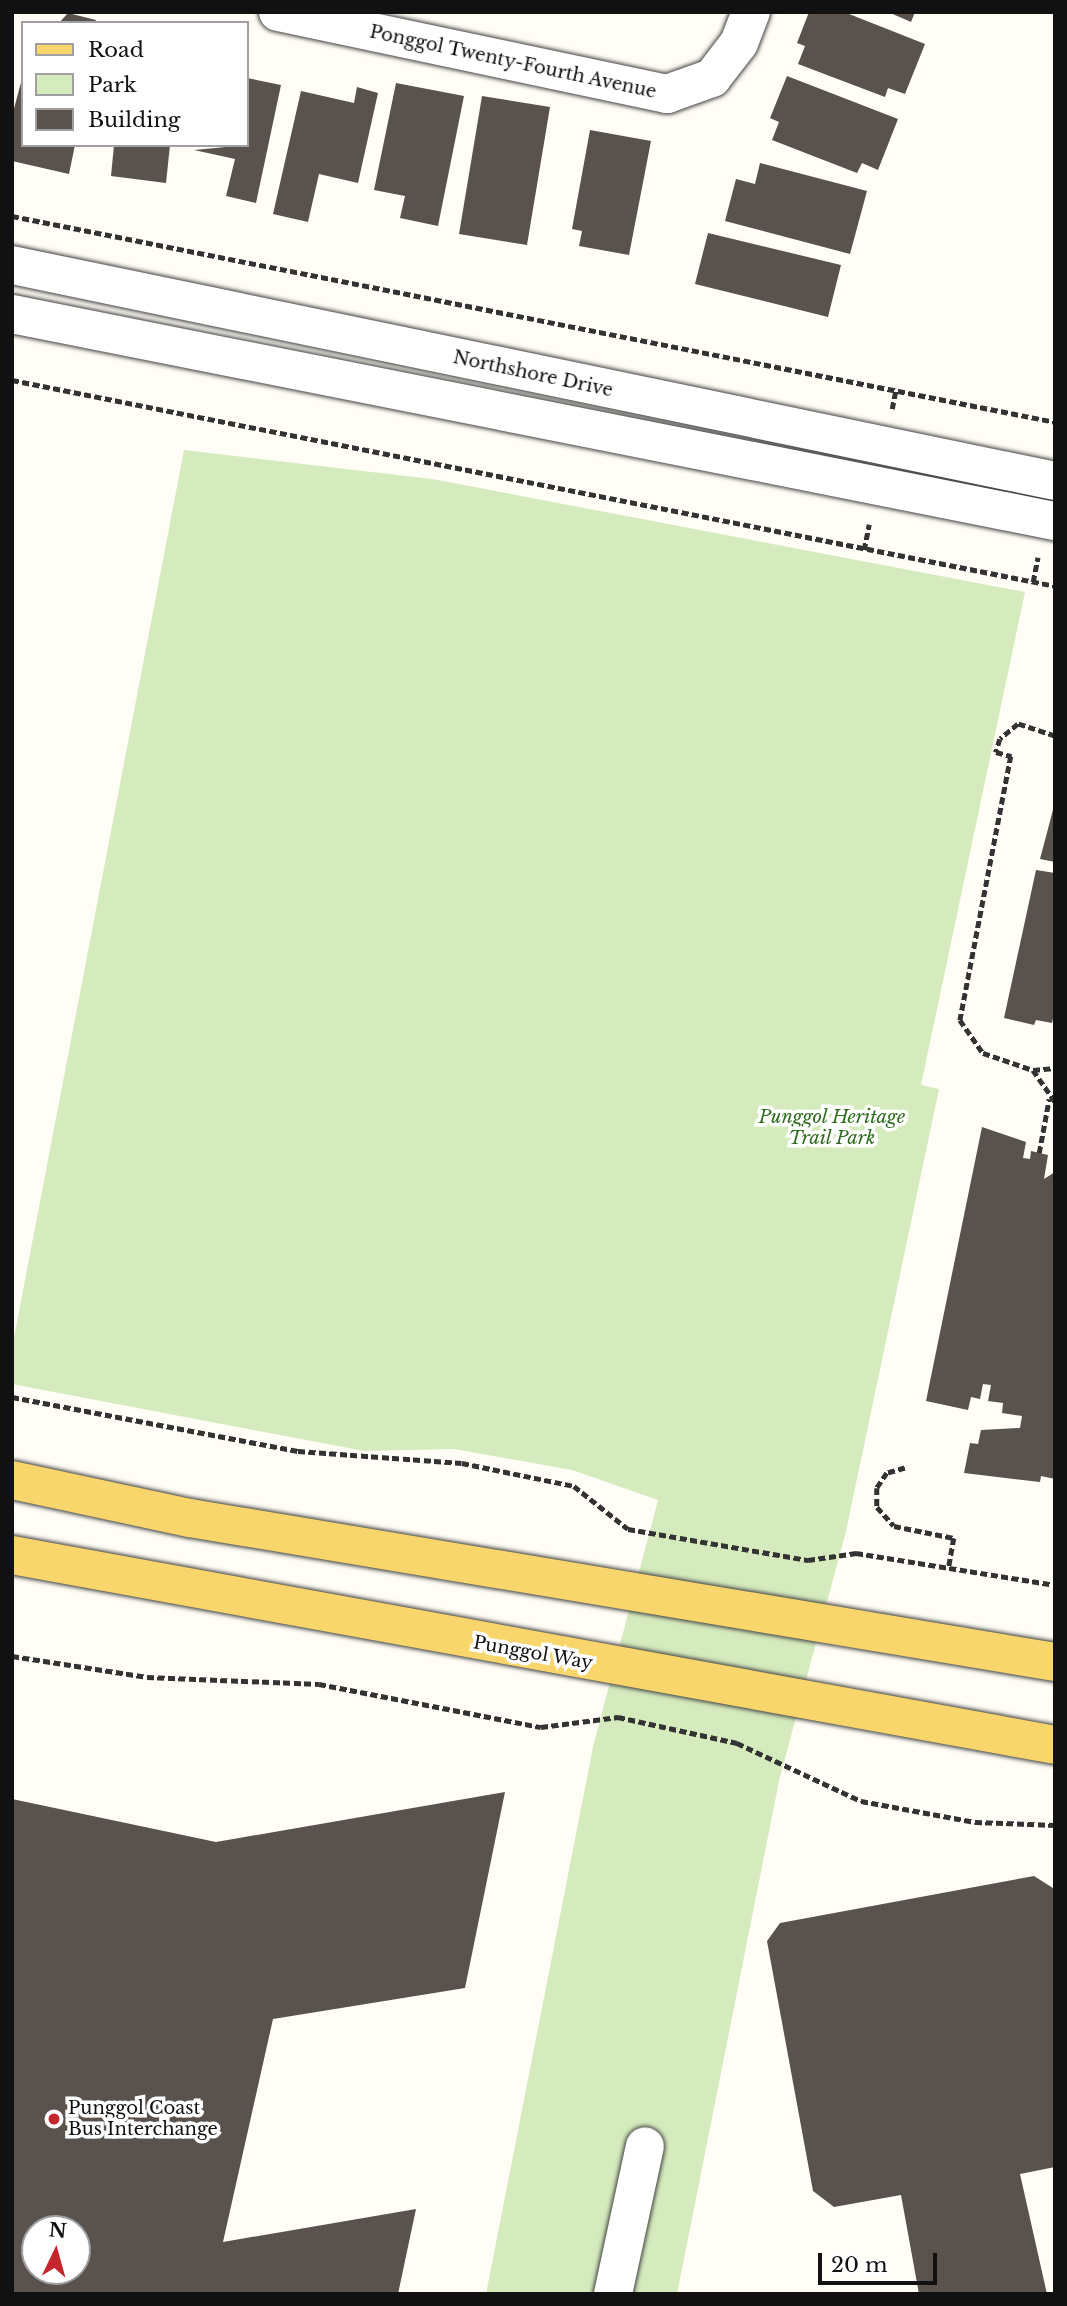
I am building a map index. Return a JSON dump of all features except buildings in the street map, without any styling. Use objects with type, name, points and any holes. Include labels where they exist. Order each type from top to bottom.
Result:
[{"type":"main road","points":[[12,1480],[190,1518],[1055,1662]]},
{"type":"main road","name":"Punggol Way","points":[[12,1555],[1055,1745]]},
{"type":"street","name":"Ponggol Twenty-Fourth Avenue","points":[[278,12],[667,94],[712,78],[739,43],[751,12]]},
{"type":"street","name":"Northshore Drive","points":[[12,265],[1055,481]]},
{"type":"street","points":[[12,314],[1055,521]]},
{"type":"street","points":[[613,2294],[646,2146]]},
{"type":"path","points":[[12,216],[1055,422]]},
{"type":"path","points":[[12,380],[1055,586]]},
{"type":"path","points":[[1054,1067],[1033,1070],[983,1053],[960,1020],[1011,756],[996,752],[1000,739],[1018,724],[1055,736]]},
{"type":"path","points":[[1033,1070],[1049,1099],[1038,1153]]},
{"type":"path","points":[[1049,1099],[1055,1101]]},
{"type":"path","points":[[12,1397],[298,1451],[462,1463],[573,1486],[628,1529],[808,1560],[856,1553],[1055,1585]]},
{"type":"path","points":[[905,1468],[882,1480],[877,1507],[894,1525],[954,1538],[949,1567]]},
{"type":"path","points":[[12,1656],[147,1677],[319,1684],[541,1727],[618,1717],[737,1742],[861,1801],[975,1822],[1055,1825]]},
{"type":"green space","name":"Punggol Heritage Trail Park","points":[[184,450],[432,479],[1025,592],[921,1085],[939,1089],[846,1531],[779,1781],[677,2294],[486,2294],[593,1747],[658,1500],[572,1470],[454,1449],[364,1451],[12,1384],[12,1348]]},
{"type":"place","name":"Punggol Coast Bus Interchange","points":[[54,2119]]}]
